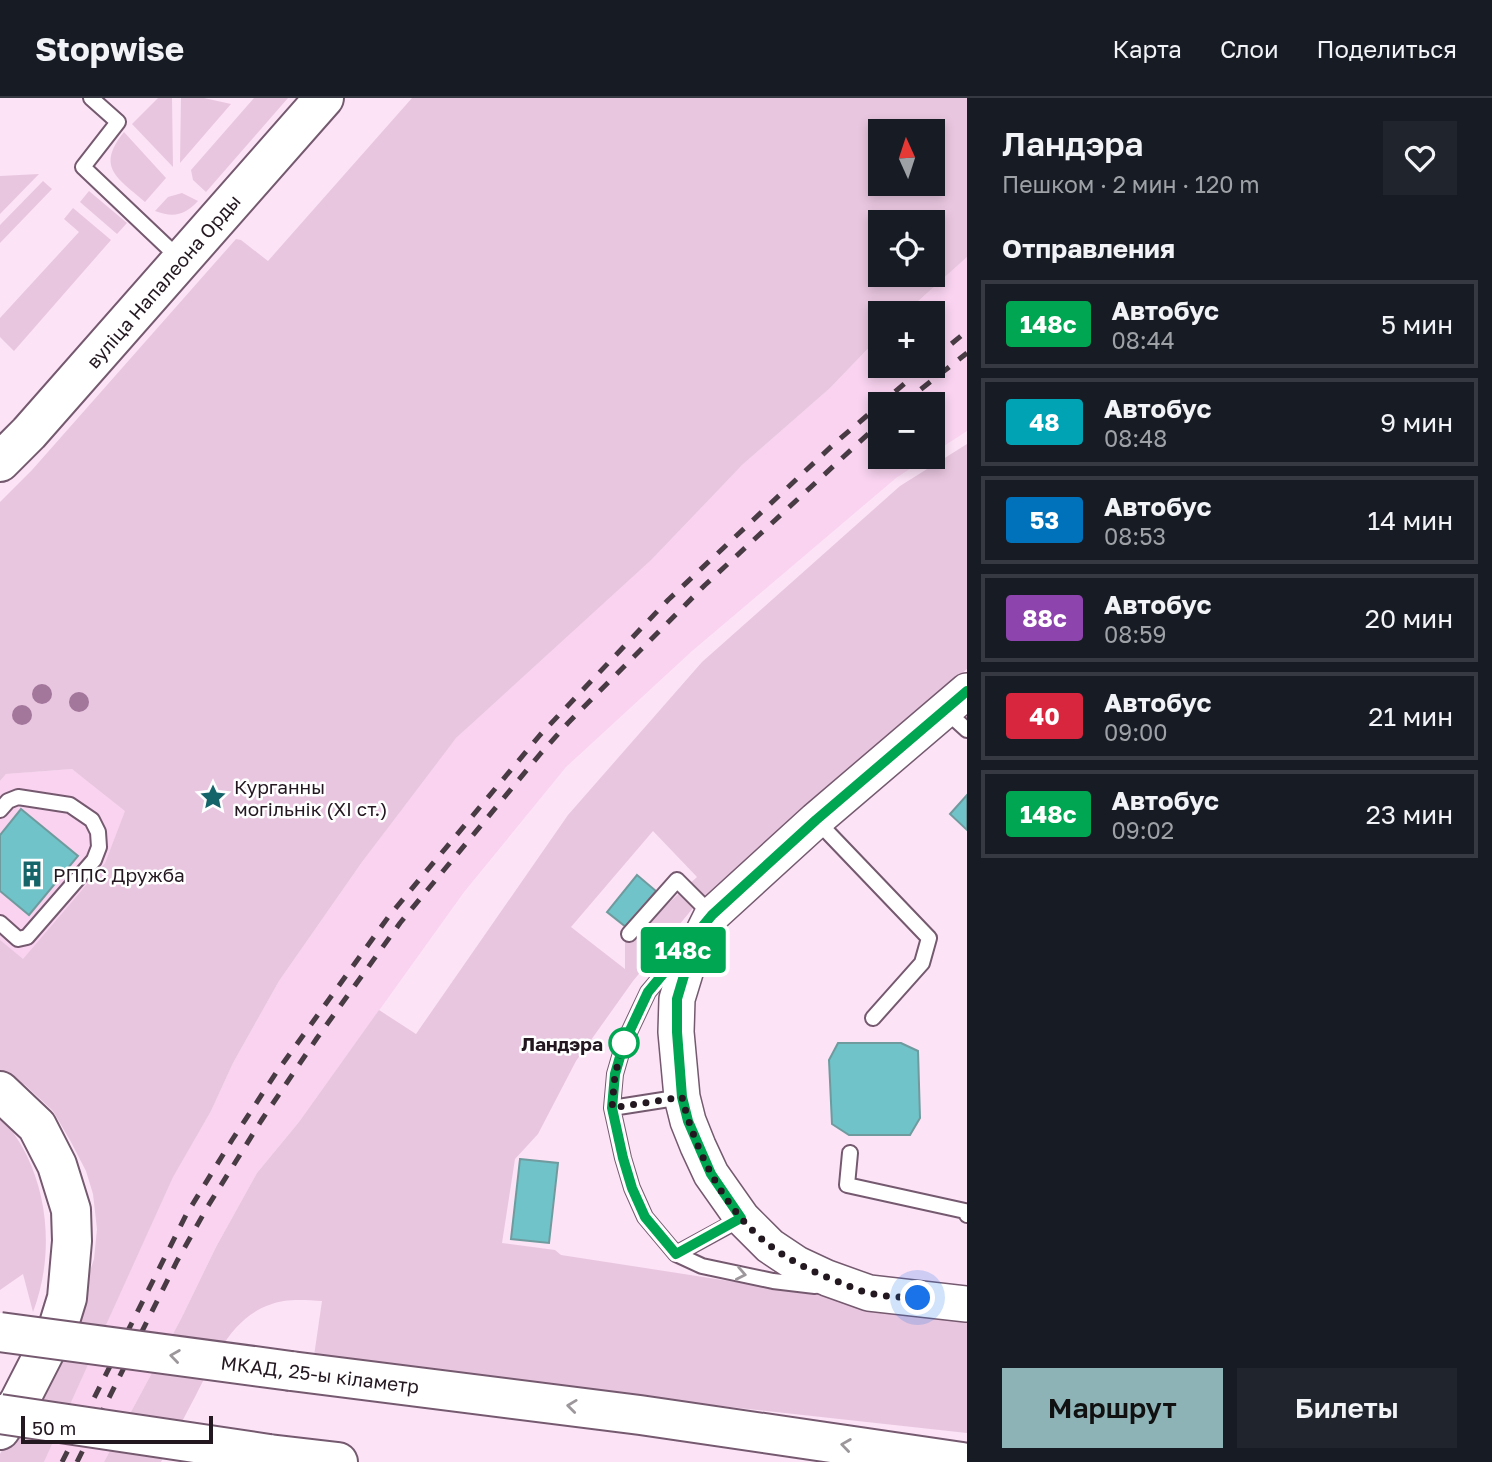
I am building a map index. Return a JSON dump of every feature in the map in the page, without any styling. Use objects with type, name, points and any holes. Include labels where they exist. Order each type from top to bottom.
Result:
[{"type":"main road","name":"вуліца Напалеона Орды","points":[[0,462],[29,433],[324,98]]},
{"type":"main road","points":[[0,1091],[37,1126],[57,1165],[71,1210],[72,1241],[67,1298],[59,1324],[19,1402],[0,1430]]},
{"type":"main road","points":[[0,1407],[47,1309],[72,1241]]},
{"type":"main road","name":"МКАД, 25-ы кіламетр","points":[[0,1332],[640,1415],[962,1462]]},
{"type":"main road","points":[[0,1414],[338,1462]]},
{"type":"street","points":[[960,710],[816,820],[712,915],[688,962],[677,999],[677,1032],[682,1097],[688,1121],[711,1174],[741,1218],[770,1246],[797,1264],[869,1293],[967,1304]]},
{"type":"lane","points":[[91,98],[118,122],[83,167],[181,260]]},
{"type":"lane","points":[[0,810],[8,801],[18,797],[70,805],[92,820],[98,832],[99,847],[94,860],[27,937],[18,939],[0,923]]},
{"type":"lane","points":[[816,820],[929,938],[922,963],[873,1018]]},
{"type":"lane","points":[[629,934],[677,880],[712,915],[648,992],[624,1043],[615,1074],[612,1108],[632,1188],[645,1217],[676,1254],[702,1266],[773,1280],[869,1293]]},
{"type":"lane","points":[[612,1108],[682,1097]]},
{"type":"lane","points":[[850,1153],[847,1185],[965,1211],[967,1215]]},
{"type":"lane","points":[[676,1254],[741,1218]]},
{"type":"shaded area","points":[[158,98],[172,98],[173,167],[132,124]]},
{"type":"shaded area","points":[[181,98],[204,98],[231,104],[180,163]]},
{"type":"shaded area","points":[[254,98],[288,98],[206,192],[193,180],[191,170]]},
{"type":"shaded area","points":[[412,98],[967,98],[967,257],[945,277],[945,210],[868,210],[868,287],[934,287],[918,301],[868,301],[868,348],[830,388],[742,465],[651,560],[456,738],[362,862],[279,981],[173,1177],[44,1462],[0,1462],[0,1454],[80,1301],[94,1259],[97,1229],[93,1194],[86,1171],[53,1111],[25,1085],[0,1070],[0,940],[23,959],[105,863],[125,811],[72,769],[6,774],[0,781],[0,502],[32,470],[236,239],[268,261]]},
{"type":"shaded area","points":[[124,132],[166,178],[145,202],[119,179],[111,164],[115,144]]},
{"type":"shaded area","points":[[39,174],[0,214],[0,176]]},
{"type":"shaded area","points":[[43,181],[52,189],[0,243],[0,225]]},
{"type":"shaded area","points":[[89,191],[127,223],[117,234],[80,202]]},
{"type":"shaded area","points":[[182,193],[198,201],[179,214],[155,211],[168,197]]},
{"type":"shaded area","points":[[73,208],[111,240],[14,351],[0,337],[0,318],[79,232],[64,219]]},
{"type":"shaded area","points":[[967,257],[967,431],[945,445],[945,392],[868,392],[868,469],[910,469],[692,651],[566,767],[464,892],[299,1122],[257,1173],[104,1462],[44,1462],[173,1176],[211,1111],[233,1063],[279,981],[434,765],[456,738],[742,465],[830,388],[868,348],[868,378],[945,378],[945,301],[918,301],[934,287],[945,287],[945,277]]},
{"type":"shaded area","points":[[967,444],[967,669],[693,908],[633,981],[576,1061],[538,1134],[515,1159],[502,1243],[555,1250],[561,1255],[967,1316],[967,1433],[694,1403],[314,1356],[322,1301],[295,1300],[275,1303],[255,1312],[233,1331],[216,1356],[161,1462],[104,1462],[257,1173],[299,1122],[379,1010],[416,1034],[568,815],[702,662],[900,486],[927,469],[945,469],[945,458]],"holes":[[[653,831],[697,877],[625,943],[625,969],[571,927]]]},
{"type":"shaded area","points":[[72,769],[126,809],[105,863],[22,961],[0,941],[0,781],[6,774]]},
{"type":"shaded area","points":[[0,1116],[27,1156],[35,1174],[44,1213],[46,1253],[33,1312],[23,1274],[0,1290]]},
{"type":"building","points":[[967,795],[967,830],[950,814]]},
{"type":"building","name":"РППС Дружба","points":[[21,809],[78,856],[29,915],[0,891],[0,835]]},
{"type":"building","points":[[637,875],[656,891],[626,927],[607,912]]},
{"type":"building","points":[[838,1043],[901,1043],[918,1051],[920,1118],[910,1135],[849,1135],[832,1124],[829,1060]]},
{"type":"building","points":[[520,1159],[558,1163],[549,1243],[511,1239]]},
{"type":"railway","points":[[945,349],[967,331]]},
{"type":"railway","points":[[917,392],[967,353]]},
{"type":"railway","points":[[62,1462],[186,1215],[276,1073],[389,916],[540,735],[668,600],[835,443],[911,378]]},
{"type":"railway","points":[[77,1462],[177,1261],[208,1206],[317,1038],[400,923],[568,723],[705,585],[868,434]]},
{"type":"bus line","name":"148с","points":[[700,939],[688,962],[677,999],[682,1097],[688,1121],[711,1174],[741,1218],[676,1254],[645,1217],[632,1188],[612,1108],[615,1074],[624,1043],[648,992],[712,915],[816,820],[967,691]]},
{"type":"place","name":"Курганны могільнік (XI ст.)","points":[[213,797]]},
{"type":"place","name":"РППС Дружба","points":[[32,874]]},
{"type":"place","name":"Ландэра","points":[[624,1043]]},
{"type":"route","points":[[624,1043],[615,1074],[612,1108],[682,1097],[688,1121],[711,1174],[741,1218],[770,1246],[797,1264],[869,1293],[918,1298]]}]
